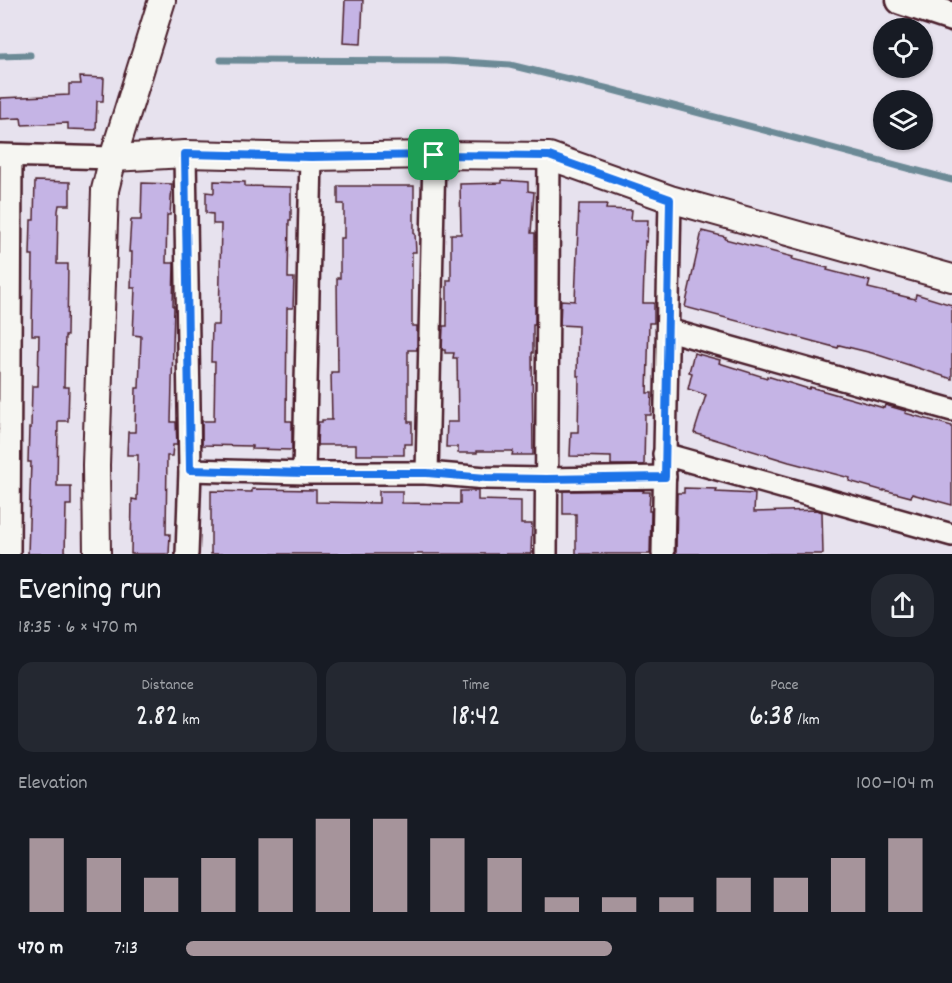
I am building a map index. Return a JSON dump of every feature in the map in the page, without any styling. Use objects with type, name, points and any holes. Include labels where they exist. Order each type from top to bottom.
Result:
[{"type":"main road","points":[[901,0],[952,17]]},
{"type":"street","points":[[97,554],[96,465],[105,190],[162,0]]},
{"type":"street","points":[[185,154],[190,470],[187,554]]},
{"type":"street","points":[[9,554],[5,453],[6,156],[113,158],[185,154],[311,157],[549,156],[670,199],[952,278]]},
{"type":"street","points":[[427,473],[434,155]]},
{"type":"street","points":[[546,554],[549,156]]},
{"type":"street","points":[[304,473],[311,157]]},
{"type":"street","points":[[663,554],[670,199]]},
{"type":"street","points":[[668,330],[952,410]]},
{"type":"street","points":[[664,453],[952,536]]},
{"type":"street","points":[[190,470],[427,473],[486,478],[546,479],[665,477]]},
{"type":"building","points":[[345,0],[363,0],[361,44],[343,43]]},
{"type":"building","points":[[80,77],[104,78],[103,101],[97,101],[96,130],[68,129],[68,123],[22,125],[21,118],[0,119],[0,98],[69,95],[69,84],[81,84]]},
{"type":"building","points":[[502,180],[528,182],[528,191],[534,192],[531,233],[535,233],[535,325],[533,325],[532,353],[533,455],[512,455],[513,451],[458,453],[458,447],[446,447],[447,422],[458,422],[457,358],[453,358],[454,353],[445,353],[445,350],[442,350],[443,326],[447,326],[447,280],[451,280],[451,234],[461,234],[460,184],[502,183]]},
{"type":"building","points":[[35,181],[70,182],[70,205],[59,205],[58,211],[57,264],[68,264],[64,387],[69,387],[68,421],[58,421],[57,486],[71,486],[71,505],[66,505],[65,554],[28,554],[31,462],[28,462],[29,428],[31,428],[32,386],[38,386],[39,335],[32,335],[33,255],[30,255]]},
{"type":"building","points":[[214,181],[245,182],[245,186],[291,187],[288,278],[294,278],[293,308],[287,308],[286,421],[292,421],[292,450],[202,445],[202,421],[214,421],[215,362],[211,362],[212,325],[219,325],[221,224],[213,224],[213,214],[206,213],[206,192],[214,193]]},
{"type":"building","points":[[142,183],[172,184],[170,215],[167,215],[166,263],[174,263],[171,422],[176,422],[177,445],[173,445],[172,456],[167,456],[166,534],[170,534],[169,554],[131,554],[132,499],[137,500],[138,455],[127,455],[128,432],[135,432],[141,336],[133,335],[135,288],[131,288],[132,252],[129,252],[131,220],[141,220]]},
{"type":"building","points":[[338,186],[414,186],[416,252],[412,252],[412,326],[417,326],[417,350],[408,350],[408,422],[412,422],[412,444],[404,444],[404,455],[356,455],[356,445],[317,445],[318,422],[332,420],[331,372],[338,372],[337,278],[340,278],[340,238],[344,238],[344,204],[338,204]]},
{"type":"building","points":[[579,204],[607,204],[606,209],[632,210],[631,220],[648,220],[643,303],[654,303],[654,323],[649,323],[647,393],[652,393],[651,415],[645,415],[644,465],[611,465],[611,457],[570,456],[571,432],[578,432],[578,326],[560,325],[561,300],[575,301]]},
{"type":"building","points":[[702,231],[870,281],[868,288],[915,299],[916,294],[952,305],[952,379],[872,353],[839,345],[838,348],[685,307]]},
{"type":"building","points":[[694,353],[720,360],[719,363],[767,378],[767,376],[884,408],[885,405],[952,426],[952,505],[912,494],[911,497],[884,491],[849,481],[850,478],[694,433],[706,395],[688,389],[692,373],[689,372]]},
{"type":"building","points":[[684,488],[755,494],[754,512],[817,510],[822,512],[823,554],[676,554],[677,493],[684,493]]},
{"type":"building","points":[[252,489],[316,490],[316,502],[379,503],[379,491],[402,491],[402,503],[460,504],[460,491],[478,491],[478,500],[521,501],[521,524],[532,524],[531,554],[211,554],[211,491],[252,492]]},
{"type":"building","points":[[644,490],[643,492],[650,492],[650,554],[576,554],[576,514],[563,514],[563,491]]},
{"type":"waterway","points":[[0,56],[30,55]]},
{"type":"waterway","points":[[221,60],[446,61],[510,65],[952,180]]},
{"type":"route","points":[[185,154],[311,157],[434,155],[549,156],[670,199],[665,477],[546,479],[486,478],[427,473],[190,470],[185,154]]}]
